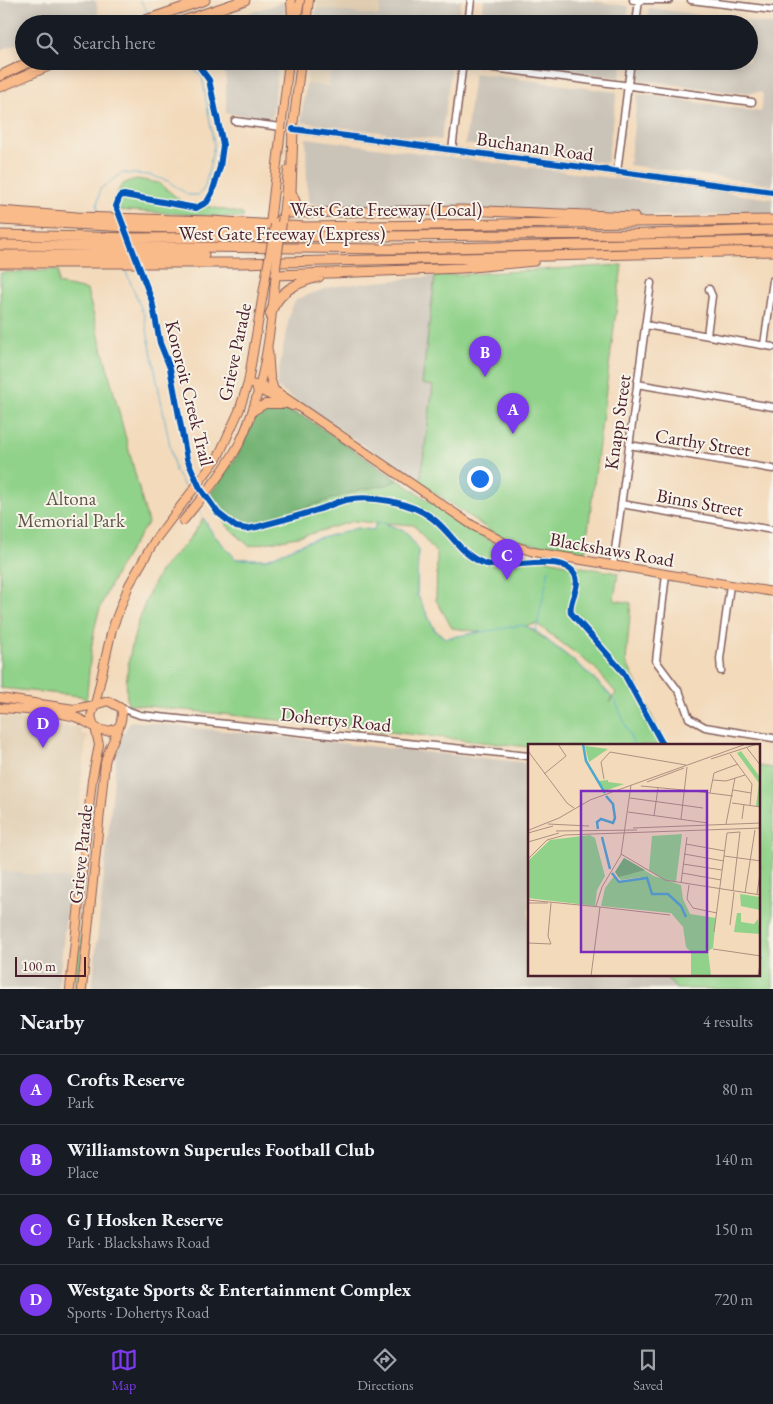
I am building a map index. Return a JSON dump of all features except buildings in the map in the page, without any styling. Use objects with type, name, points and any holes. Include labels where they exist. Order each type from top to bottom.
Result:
[{"type":"highway","points":[[160,15],[205,0]]},
{"type":"highway","points":[[199,15],[245,0]]},
{"type":"highway","points":[[0,76],[15,69]]},
{"type":"highway","points":[[1,86],[39,70]]},
{"type":"highway","points":[[293,129],[291,192],[295,204],[308,213]]},
{"type":"highway","points":[[283,215],[288,213],[462,210],[616,217],[773,220]]},
{"type":"highway","name":"West Gate Freeway (Local)","points":[[0,211],[77,221],[126,218],[306,227],[773,220]]},
{"type":"highway","points":[[0,220],[77,221],[129,227],[245,229],[306,227]]},
{"type":"highway","name":"West Gate Freeway (Express)","points":[[0,235],[135,238],[773,230]]},
{"type":"highway","name":"West Gate Freeway (Express)","points":[[0,245],[94,256],[142,256],[289,250],[773,241]]},
{"type":"highway","points":[[0,255],[569,256],[773,251]]},
{"type":"highway","points":[[0,262],[51,262],[94,256]]},
{"type":"highway","points":[[276,271],[463,268],[569,256]]},
{"type":"highway","points":[[270,314],[276,301],[287,288],[316,277],[346,271]]},
{"type":"main road","points":[[291,0],[293,15]]},
{"type":"main road","points":[[296,15],[300,0]]},
{"type":"main road","points":[[307,15],[309,0]]},
{"type":"main road","name":"Grieve Parade","points":[[95,705],[112,628],[126,592],[146,554],[204,477],[226,440],[248,383],[267,270],[265,262],[272,224],[288,70]]},
{"type":"main road","name":"Grieve Parade","points":[[183,521],[210,488],[238,445],[253,412],[260,388],[300,70]]},
{"type":"main road","points":[[281,127],[293,129]]},
{"type":"main road","points":[[272,224],[283,215]]},
{"type":"main road","points":[[267,270],[276,271]]},
{"type":"main road","points":[[267,344],[270,377],[274,390]]},
{"type":"main road","points":[[248,383],[260,388]]},
{"type":"main road","name":"Blackshaws Road","points":[[260,388],[274,390],[488,534],[534,552],[773,592]]},
{"type":"main road","name":"Blackshaws Road","points":[[260,388],[286,404],[305,412]]},
{"type":"main road","points":[[253,412],[265,404],[286,404]]},
{"type":"main road","points":[[0,698],[44,703],[74,709],[108,701],[120,707],[122,717],[120,725],[107,732],[64,715],[0,708]]},
{"type":"main road","points":[[94,727],[91,716],[95,705]]},
{"type":"main road","name":"Grieve Parade","points":[[82,989],[107,755],[120,725]]},
{"type":"main road","name":"Grieve Parade","points":[[70,989],[92,780],[98,748],[94,727]]},
{"type":"street","points":[[469,15],[471,0]]},
{"type":"street","points":[[636,15],[637,0],[669,0]]},
{"type":"street","points":[[691,0],[773,10]]},
{"type":"street","points":[[452,150],[462,70]]},
{"type":"street","points":[[515,70],[752,102]]},
{"type":"street","points":[[617,172],[629,70]]},
{"type":"street","points":[[235,122],[281,127]]},
{"type":"street","name":"Buchanan Road","points":[[293,129],[773,192]]},
{"type":"street","points":[[764,345],[772,280]]},
{"type":"street","name":"Knapp Street","points":[[613,565],[651,283]]},
{"type":"street","points":[[707,335],[712,296],[709,289]]},
{"type":"street","points":[[645,325],[773,347]]},
{"type":"street","points":[[637,384],[773,407]]},
{"type":"street","name":"Carthy Street","points":[[629,445],[773,469]]},
{"type":"street","name":"Binns Street","points":[[621,504],[773,530]]},
{"type":"street","points":[[666,574],[656,661],[680,694],[689,718],[705,727],[773,738]]},
{"type":"street","points":[[722,671],[720,659],[730,585]]},
{"type":"street","name":"Dohertys Road","points":[[120,707],[140,715],[528,756]]},
{"type":"street","points":[[120,725],[128,717],[140,715]]},
{"type":"shaded area","points":[[0,0],[94,0],[97,4],[98,14],[95,15],[15,15],[15,44],[0,50]]},
{"type":"shaded area","points":[[317,0],[381,0],[379,15],[316,8]]},
{"type":"shaded area","points":[[381,0],[461,0],[459,15],[379,15]]},
{"type":"shaded area","points":[[484,0],[584,0],[629,6],[628,15],[482,15]]},
{"type":"shaded area","points":[[286,1],[284,15],[243,15]]},
{"type":"shaded area","points":[[316,8],[371,15],[315,15]]},
{"type":"shaded area","points":[[649,8],[700,15],[648,15]]},
{"type":"shaded area","points":[[758,23],[773,25],[773,185],[629,165],[638,94],[761,112],[763,96],[761,92],[739,93],[640,80],[641,70],[758,70]]},
{"type":"shaded area","points":[[222,70],[278,70],[272,119],[226,113],[226,77]]},
{"type":"shaded area","points":[[308,70],[331,70],[329,86],[306,84]]},
{"type":"shaded area","points":[[331,70],[451,70],[441,140],[301,122],[306,84],[329,86]]},
{"type":"shaded area","points":[[563,70],[621,70],[620,78]]},
{"type":"shaded area","points":[[474,73],[617,92],[607,163],[465,144]]},
{"type":"shaded area","points":[[306,138],[773,199],[773,215],[594,216],[452,212],[315,204],[309,202],[307,190]]},
{"type":"shaded area","points":[[435,276],[422,383],[433,385],[420,483],[276,387],[291,307],[297,299],[330,287]]},
{"type":"shaded area","points":[[0,717],[81,728],[81,734],[87,735],[70,879],[0,871]]},
{"type":"shaded area","points":[[131,721],[528,763],[528,976],[666,976],[676,989],[92,989],[118,741]]},
{"type":"shaded area","points":[[0,871],[70,879],[58,989],[0,989]]},
{"type":"green space","points":[[137,179],[159,183],[186,205],[202,205],[243,214],[243,218],[117,210],[117,193],[119,189],[126,183]]},
{"type":"green space","points":[[622,265],[585,554],[501,538],[420,483],[433,386],[422,384],[435,276]]},
{"type":"green space","name":"Altona Memorial Park","points":[[58,270],[58,284],[87,290],[148,523],[123,562],[102,603],[93,639],[86,702],[81,696],[0,688],[0,273]]},
{"type":"green space","points":[[277,408],[305,417],[490,542],[569,565],[618,573],[614,600],[631,603],[626,661],[665,744],[528,744],[528,747],[128,704],[126,690],[130,655],[146,600],[163,568],[183,547],[203,518],[213,534],[236,559],[267,559],[304,543],[357,528],[374,530],[375,525],[379,523],[354,521],[303,536],[249,546],[227,526],[209,496],[237,456],[258,413],[266,409]],"holes":[[[385,523],[414,525],[437,554],[436,600],[452,628],[481,632],[446,638],[435,630],[417,594],[418,548],[406,532]],[[537,624],[595,668],[616,693],[609,703],[612,697],[592,677],[560,650],[526,626]]]},
{"type":"green space","points":[[277,408],[305,417],[397,480],[387,485],[359,490],[250,526],[235,523],[221,514],[209,496],[237,456],[258,413],[266,409]]},
{"type":"green space","points":[[760,766],[773,768],[773,989],[676,989],[666,976],[760,976]]},
{"type":"green space","points":[[82,926],[84,932],[79,989],[74,989]]},
{"type":"waterway","points":[[140,0],[149,14]]},
{"type":"waterway","points":[[99,214],[97,206],[100,189],[122,173],[149,175],[168,181],[188,195],[199,195],[205,187],[214,145],[202,76],[195,70]]},
{"type":"waterway","points":[[124,267],[144,315],[175,471],[188,493]]},
{"type":"waterway","points":[[198,509],[213,534],[236,559],[267,559],[304,543],[357,528],[374,530],[375,525],[381,522],[406,532],[418,548],[417,594],[435,631],[446,638],[523,625],[536,631],[588,673],[616,702],[634,744]]},
{"type":"waterway","points":[[536,631],[549,569]]},
{"type":"cycle path","name":"Kororoit Creek Trail","points":[[202,70],[209,80],[223,145],[220,167],[212,193],[207,202],[196,208],[124,195],[120,196],[116,206],[152,301],[160,343],[170,368],[187,459],[200,488],[218,513],[236,527],[247,529],[257,527],[312,512],[345,500],[378,499],[402,504],[423,512],[439,524],[468,554],[483,563],[493,565],[548,563],[560,564],[570,569],[577,582],[571,604],[571,613],[623,672],[662,744]]},
{"type":"cycle path","points":[[293,129],[773,192]]},
{"type":"place","name":"Williamstown Superules Football Club","points":[[485,377]]},
{"type":"place","name":"Crofts Reserve","points":[[513,434]]},
{"type":"place","name":"G J Hosken Reserve","points":[[507,580]]},
{"type":"place","name":"Westgate Sports & Entertainment Complex","points":[[43,748]]}]
